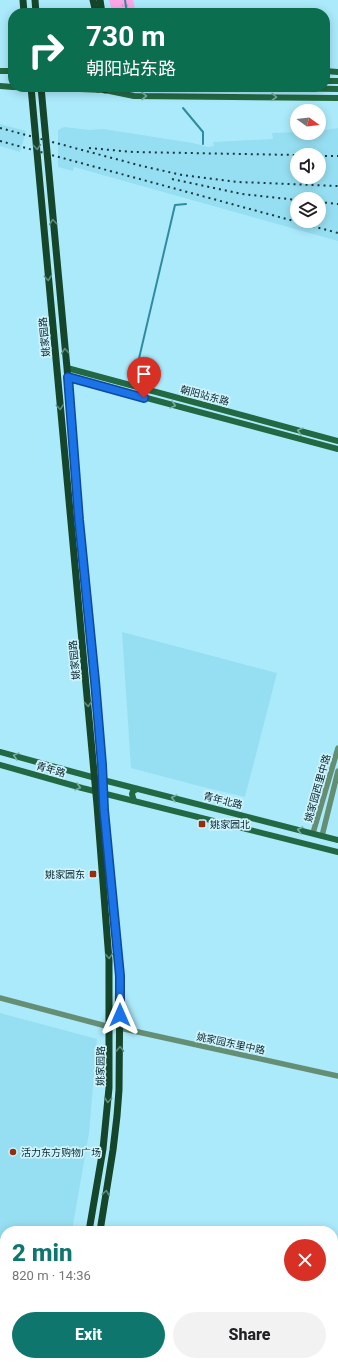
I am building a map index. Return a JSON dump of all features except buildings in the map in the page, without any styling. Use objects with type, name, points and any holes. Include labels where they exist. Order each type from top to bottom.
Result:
[{"type":"main road","points":[[35,7],[38,0]]},
{"type":"main road","name":"姚家园路","points":[[31,92],[96,792],[109,960],[109,1088],[102,1156],[90,1226]]},
{"type":"main road","name":"姚家园路","points":[[41,92],[68,377],[79,520],[95,681],[120,976],[119,1090],[113,1150],[101,1226]]},
{"type":"main road","points":[[118,92],[134,96],[338,98]]},
{"type":"main road","name":"朝阳站东路","points":[[67,368],[338,441]]},
{"type":"main road","name":"朝阳站东路","points":[[68,377],[338,449]]},
{"type":"main road","name":"青年路","points":[[0,752],[103,780]]},
{"type":"main road","name":"青年路","points":[[0,765],[104,794]]},
{"type":"main road","name":"青年北路","points":[[103,780],[338,840]]},
{"type":"main road","points":[[134,801],[132,794],[133,791],[137,789]]},
{"type":"main road","points":[[104,794],[338,852]]},
{"type":"street","name":"姚家园西里中路","points":[[313,834],[338,748]]},
{"type":"street","name":"姚家园西里中路","points":[[322,836],[338,770]]},
{"type":"street","points":[[0,998],[110,1027]]},
{"type":"street","name":"姚家园东里中路","points":[[120,1028],[338,1076]]},
{"type":"shaded area","points":[[0,124],[26,131],[20,152],[0,146]]},
{"type":"shaded area","points":[[64,127],[90,130],[103,129],[193,143],[208,147],[214,146],[213,142],[273,139],[272,133],[290,132],[290,140],[326,140],[326,130],[338,128],[338,241],[292,228],[326,228],[326,192],[290,192],[290,228],[74,167],[73,171],[58,167],[58,130]]},
{"type":"shaded area","points":[[122,632],[277,673],[245,797],[131,768]]},
{"type":"shaded area","name":"活力东方购物广场","points":[[0,1013],[97,1039],[89,1133],[73,1226],[0,1226]]},
{"type":"green space","points":[[109,0],[133,0],[135,8],[111,8]]},
{"type":"waterway","points":[[125,0],[126,8]]},
{"type":"waterway","points":[[183,108],[203,132],[203,144]]},
{"type":"waterway","points":[[133,384],[175,205],[186,204]]},
{"type":"railway","points":[[0,128],[142,166],[182,175],[238,182],[338,186]]},
{"type":"railway","points":[[0,141],[338,233]]},
{"type":"railway","points":[[89,148],[133,152],[290,155]]},
{"type":"railway","points":[[326,156],[338,156]]},
{"type":"railway","points":[[172,179],[242,194],[290,199]]},
{"type":"railway","points":[[326,203],[338,204]]},
{"type":"place","name":"姚家园北","points":[[202,824]]},
{"type":"place","name":"姚家园东","points":[[93,874]]},
{"type":"place","name":"活力东方购物广场","points":[[13,1152]]},
{"type":"route","points":[[120,1015],[120,976],[104,810],[102,765],[79,520],[68,377],[144,398]]}]
